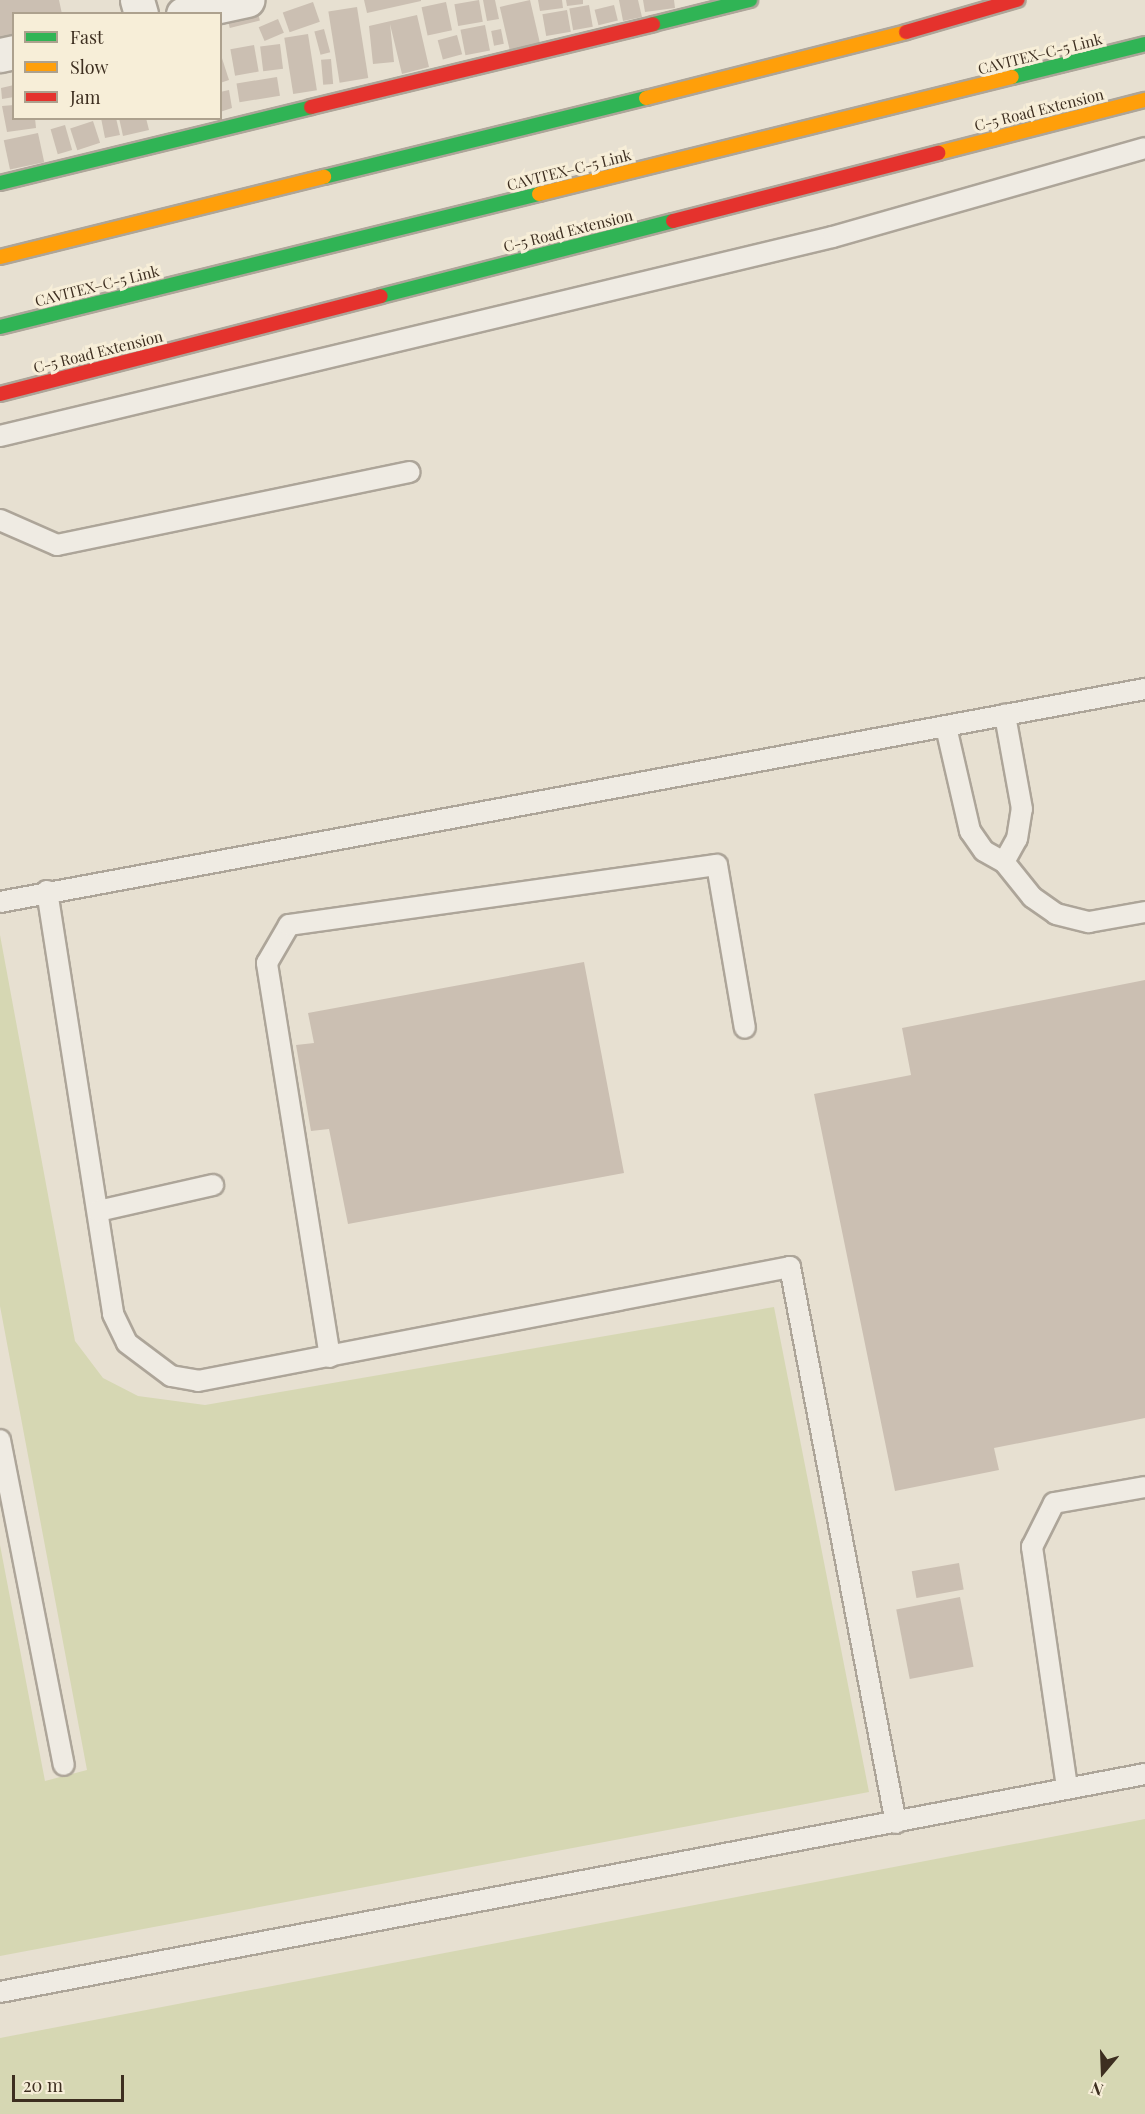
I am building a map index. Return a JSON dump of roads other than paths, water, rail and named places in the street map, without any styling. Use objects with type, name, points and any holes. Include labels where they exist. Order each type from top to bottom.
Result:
[{"type":"main road","points":[[0,183],[750,0]]},
{"type":"main road","points":[[0,256],[872,42],[1017,0]]},
{"type":"main road","name":"CAVITEX–C-5 Link","points":[[0,327],[1145,45]]},
{"type":"main road","name":"C-5 Road Extension","points":[[0,394],[1145,100]]},
{"type":"street","points":[[192,12],[247,0]]},
{"type":"lane","points":[[0,436],[833,237],[1145,148]]},
{"type":"lane","points":[[0,520],[57,545],[410,472]]},
{"type":"lane","points":[[0,902],[47,891],[1145,689]]},
{"type":"lane","points":[[1004,862],[1017,839],[1022,809],[1005,715]]},
{"type":"lane","points":[[946,727],[970,831],[984,851],[1004,862],[1032,897],[1056,914],[1089,922],[1145,912]]},
{"type":"lane","points":[[330,1357],[267,963],[289,925],[717,865],[745,1028]]},
{"type":"lane","points":[[47,891],[113,1314],[127,1343],[171,1376],[198,1382],[790,1267],[896,1823]]},
{"type":"lane","points":[[98,1211],[213,1185]]},
{"type":"lane","points":[[0,1440],[64,1765]]},
{"type":"lane","points":[[1067,1787],[1032,1547],[1054,1503],[1145,1487]]},
{"type":"lane","points":[[0,1992],[896,1823],[1067,1787],[1145,1774]]}]
